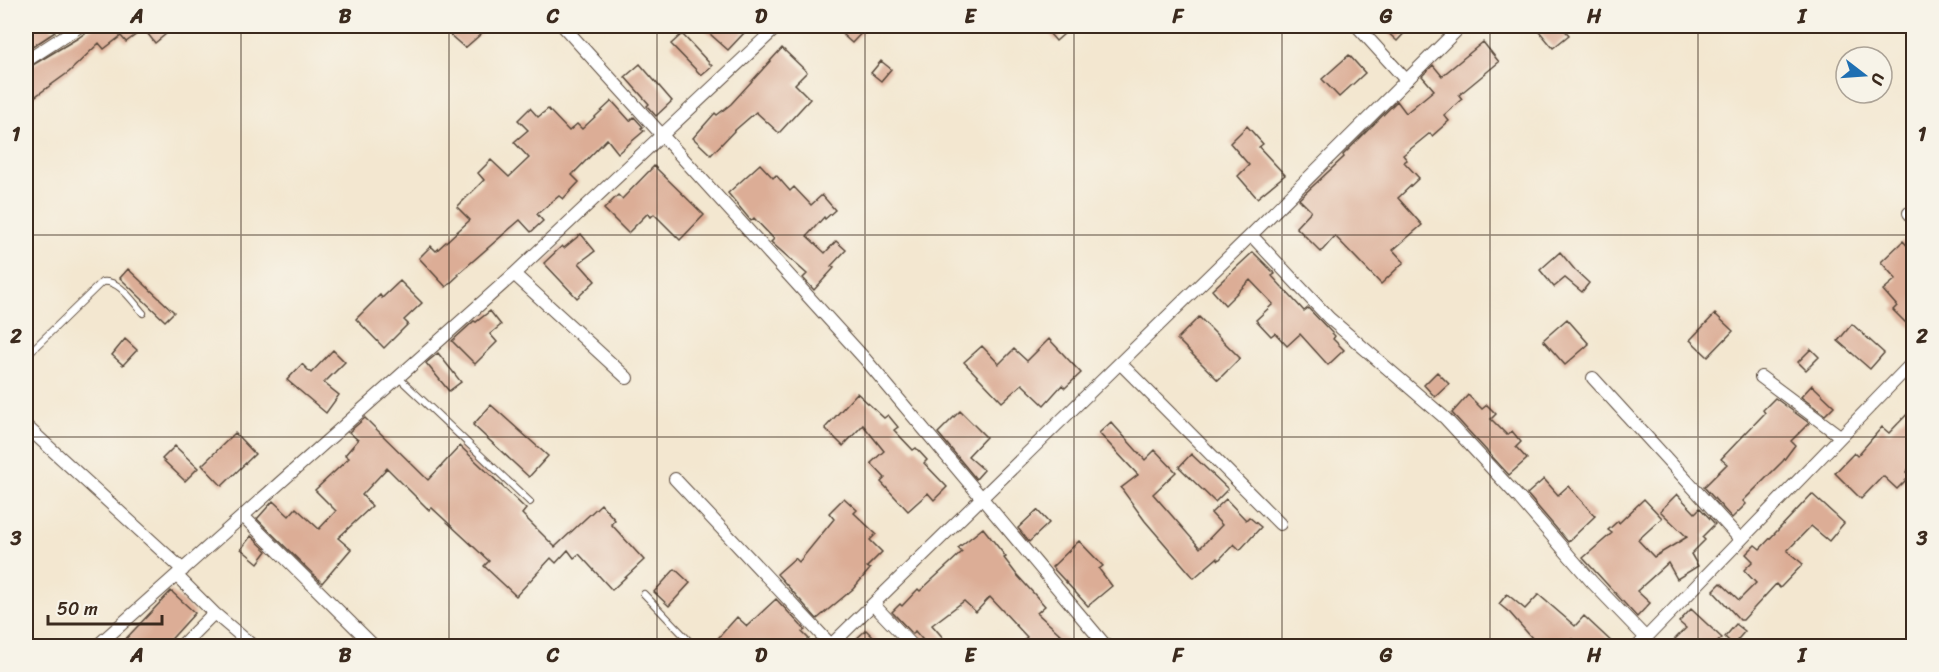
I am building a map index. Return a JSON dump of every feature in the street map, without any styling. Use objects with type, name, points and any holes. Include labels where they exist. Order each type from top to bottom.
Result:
[{"type":"street","points":[[26,61],[80,26]]},
{"type":"street","points":[[563,26],[865,359],[1106,646]]},
{"type":"street","points":[[97,646],[514,274],[778,26]]},
{"type":"street","points":[[1357,26],[1406,80]]},
{"type":"street","points":[[675,479],[831,646],[1461,26]]},
{"type":"street","points":[[1251,235],[1329,318],[1446,418],[1520,499],[1642,642],[1740,538],[1914,361]]},
{"type":"street","points":[[514,274],[627,378]]},
{"type":"street","points":[[1120,363],[1280,524]]},
{"type":"street","points":[[1761,376],[1840,436]]},
{"type":"street","points":[[1593,378],[1740,538]]},
{"type":"street","points":[[26,426],[180,573],[214,613],[253,646]]},
{"type":"street","points":[[244,517],[374,646]]},
{"type":"street","points":[[873,604],[913,646]]},
{"type":"street","points":[[181,646],[214,613]]},
{"type":"lane","points":[[26,356],[102,282],[109,280],[116,283],[143,313]]},
{"type":"lane","points":[[399,378],[530,502]]},
{"type":"lane","points":[[644,594],[694,646]]},
{"type":"building","points":[[26,26],[50,26],[55,32],[26,51]]},
{"type":"building","points":[[95,26],[159,26],[166,34],[155,43],[144,29],[126,42],[121,36],[104,49],[99,43],[69,72],[26,103],[26,69]]},
{"type":"building","points":[[440,26],[473,26],[481,34],[465,48]]},
{"type":"building","points":[[701,26],[736,26],[744,33],[728,50]]},
{"type":"building","points":[[833,26],[868,26],[852,43]]},
{"type":"building","points":[[1043,26],[1073,26],[1056,41]]},
{"type":"building","points":[[1381,26],[1411,26],[1397,41]]},
{"type":"building","points":[[1546,26],[1561,26],[1569,35],[1553,48],[1539,31]]},
{"type":"building","points":[[682,34],[712,66],[701,75],[671,44]]},
{"type":"building","points":[[1483,42],[1499,62],[1459,95],[1462,99],[1444,115],[1449,121],[1432,136],[1430,133],[1403,155],[1407,160],[1404,162],[1419,178],[1398,198],[1422,225],[1393,250],[1404,262],[1381,284],[1335,236],[1321,252],[1296,227],[1311,211],[1299,199],[1344,157],[1343,155],[1397,101],[1406,113],[1434,90],[1422,76],[1433,65],[1442,76]]},
{"type":"building","points":[[782,48],[807,72],[795,84],[810,99],[779,133],[756,112],[711,155],[693,138],[715,113],[717,115],[731,104]]},
{"type":"building","points":[[1349,55],[1365,73],[1339,97],[1322,79]]},
{"type":"building","points":[[881,61],[891,69],[881,81],[871,73]]},
{"type":"building","points":[[640,64],[672,101],[656,116],[647,106],[649,104],[625,77]]},
{"type":"building","points":[[612,101],[630,121],[634,117],[644,131],[618,153],[607,139],[572,175],[579,182],[563,199],[559,196],[537,214],[543,221],[531,232],[520,220],[446,287],[419,258],[431,246],[436,251],[470,220],[457,207],[484,180],[478,173],[491,160],[509,177],[529,158],[514,142],[528,130],[518,120],[530,108],[538,117],[548,109],[569,131],[577,124],[582,129]]},
{"type":"building","points":[[1247,126],[1263,144],[1259,147],[1285,175],[1257,198],[1238,176],[1249,165],[1230,143]]},
{"type":"building","points":[[760,164],[773,178],[776,175],[790,191],[794,187],[811,205],[822,195],[835,210],[825,219],[824,217],[807,236],[825,253],[836,241],[846,250],[831,266],[834,268],[814,290],[803,278],[807,274],[771,242],[774,239],[754,218],[751,221],[728,193]]},
{"type":"building","points":[[654,166],[704,215],[680,240],[654,214],[651,217],[648,213],[628,233],[604,209],[618,195],[622,199]]},
{"type":"building","points":[[581,234],[595,251],[579,263],[595,281],[577,298],[544,263],[562,246],[564,248]]},
{"type":"building","points":[[1903,241],[1914,253],[1914,331],[1893,310],[1897,306],[1883,290],[1896,279],[1881,262]]},
{"type":"building","points":[[1253,252],[1275,274],[1272,276],[1304,311],[1308,308],[1335,336],[1333,339],[1344,350],[1328,365],[1300,334],[1287,346],[1275,333],[1271,336],[1256,320],[1273,304],[1250,280],[1225,305],[1212,290]]},
{"type":"building","points":[[1560,252],[1589,283],[1582,292],[1565,278],[1554,287],[1540,270]]},
{"type":"building","points":[[128,269],[174,312],[165,321],[120,278]]},
{"type":"building","points":[[400,281],[422,303],[404,320],[408,324],[384,348],[356,319],[380,295],[382,298]]},
{"type":"building","points":[[490,311],[501,325],[490,334],[497,342],[475,364],[452,341],[474,321],[476,322]]},
{"type":"building","points":[[1715,314],[1733,331],[1708,357],[1690,340]]},
{"type":"building","points":[[1199,317],[1240,358],[1218,380],[1177,339]]},
{"type":"building","points":[[1567,319],[1589,344],[1565,365],[1543,340]]},
{"type":"building","points":[[1852,324],[1884,353],[1870,369],[1838,341]]},
{"type":"building","points":[[125,339],[137,350],[123,365],[112,355]]},
{"type":"building","points":[[1049,339],[1081,373],[1065,388],[1062,385],[1044,405],[1022,384],[1002,402],[964,362],[982,346],[999,364],[1014,349],[1027,361]]},
{"type":"building","points":[[1811,349],[1819,357],[1806,370],[1798,362]]},
{"type":"building","points":[[333,350],[345,362],[324,383],[339,395],[326,413],[287,380],[302,364],[311,373]]},
{"type":"building","points":[[438,353],[461,382],[449,391],[426,363]]},
{"type":"building","points":[[1437,372],[1449,384],[1435,397],[1424,385]]},
{"type":"building","points":[[1812,385],[1834,406],[1825,415],[1801,397]]},
{"type":"building","points":[[857,393],[884,418],[888,415],[898,427],[894,430],[913,450],[916,448],[927,460],[924,463],[947,487],[934,500],[928,493],[908,511],[881,482],[885,478],[871,463],[884,451],[863,425],[843,446],[825,428]]},
{"type":"building","points":[[1468,395],[1482,409],[1487,405],[1496,414],[1491,419],[1507,435],[1512,431],[1521,442],[1516,447],[1527,459],[1509,475],[1452,413]]},
{"type":"building","points":[[1775,398],[1809,423],[1791,441],[1795,445],[1783,461],[1743,501],[1746,504],[1732,518],[1704,487],[1727,464],[1721,459],[1765,413],[1763,410]]},
{"type":"building","points":[[491,405],[548,456],[529,477],[473,425]]},
{"type":"building","points":[[1914,407],[1914,463],[1906,472],[1910,476],[1897,489],[1883,476],[1861,499],[1835,473],[1854,453],[1857,456],[1882,427],[1889,433]]},
{"type":"building","points":[[960,411],[986,437],[968,456],[984,470],[976,479],[938,433]]},
{"type":"building","points":[[365,418],[428,480],[460,446],[526,509],[522,514],[555,547],[601,504],[615,520],[611,524],[644,560],[612,590],[579,554],[574,558],[568,550],[556,563],[551,558],[516,596],[484,566],[489,561],[432,508],[429,510],[387,468],[362,495],[372,506],[338,538],[351,549],[322,583],[257,519],[273,501],[289,516],[296,508],[319,529],[336,511],[315,490],[349,458],[345,455],[358,440],[349,432]]},
{"type":"building","points":[[1111,422],[1145,460],[1155,450],[1176,472],[1153,494],[1200,548],[1222,525],[1211,513],[1226,499],[1246,520],[1249,517],[1261,527],[1240,550],[1234,544],[1219,560],[1217,558],[1194,578],[1145,521],[1121,488],[1138,475],[1099,433]]},
{"type":"building","points":[[235,433],[255,454],[222,486],[202,465]]},
{"type":"building","points":[[175,446],[198,468],[185,481],[162,459]]},
{"type":"building","points":[[1191,454],[1228,489],[1215,502],[1179,467]]},
{"type":"building","points":[[1544,479],[1558,495],[1568,486],[1595,516],[1568,542],[1527,494]]},
{"type":"building","points":[[1677,494],[1695,513],[1700,508],[1715,524],[1702,537],[1705,540],[1691,554],[1698,566],[1677,579],[1668,563],[1637,591],[1650,603],[1637,617],[1583,558],[1612,533],[1608,530],[1618,521],[1619,523],[1644,499],[1662,518],[1638,540],[1654,557],[1687,537],[1660,511]]},
{"type":"building","points":[[1812,494],[1844,523],[1829,541],[1811,526],[1787,551],[1803,564],[1780,588],[1776,584],[1743,620],[1740,620],[1713,591],[1721,583],[1739,600],[1756,583],[1744,570],[1753,561],[1746,554],[1755,545],[1760,549]]},
{"type":"building","points":[[844,498],[857,510],[854,513],[876,534],[870,540],[882,552],[867,567],[870,569],[853,589],[817,619],[777,574],[795,558],[799,562],[834,519],[829,513]]},
{"type":"building","points":[[1037,510],[1049,523],[1029,542],[1018,528]]},
{"type":"building","points":[[983,528],[1017,575],[1045,606],[1037,613],[1073,646],[1018,646],[1027,637],[990,597],[976,612],[964,601],[932,625],[945,640],[938,646],[928,646],[915,631],[913,634],[892,612],[900,604],[902,606],[918,589],[920,591],[962,552],[958,548]]},
{"type":"building","points":[[251,536],[267,551],[258,563],[241,549]]},
{"type":"building","points":[[1079,541],[1103,566],[1099,569],[1112,586],[1088,606],[1052,567]]},
{"type":"building","points":[[675,569],[690,583],[669,606],[654,592]]},
{"type":"building","points":[[171,591],[195,613],[165,646],[119,646]]},
{"type":"building","points":[[1507,594],[1525,609],[1539,595],[1575,626],[1584,616],[1616,646],[1580,646],[1573,639],[1566,646],[1539,646],[1499,604]]},
{"type":"building","points":[[776,599],[805,630],[802,632],[809,639],[801,646],[711,646],[737,617],[747,626]]},
{"type":"building","points":[[1691,609],[1722,638],[1713,646],[1668,646],[1686,628],[1679,622]]},
{"type":"building","points":[[1736,624],[1745,631],[1733,645],[1725,637]]},
{"type":"building","points":[[866,630],[882,646],[862,646],[855,640]]}]
